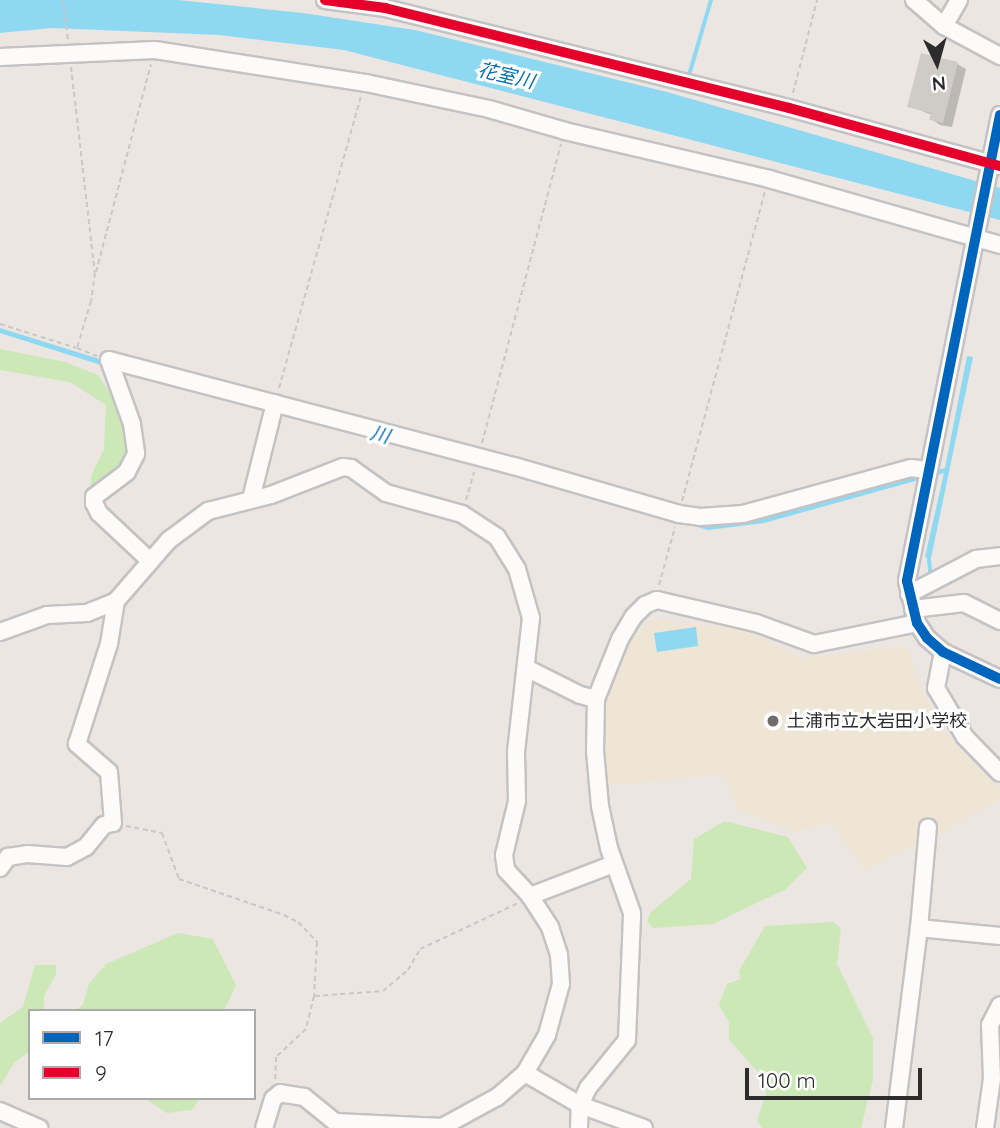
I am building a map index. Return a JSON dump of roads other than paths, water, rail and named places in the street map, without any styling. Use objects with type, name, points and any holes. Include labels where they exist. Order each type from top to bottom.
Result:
[{"type":"street","points":[[325,0],[385,8],[789,108],[992,166]]},
{"type":"street","points":[[914,0],[944,26],[1000,56]]},
{"type":"street","points":[[944,26],[959,0]]},
{"type":"street","points":[[0,57],[155,50],[366,83],[489,109],[565,131],[769,179],[974,235],[1000,245]]},
{"type":"street","points":[[1000,115],[992,166],[974,235],[909,566],[913,609],[927,638],[943,652],[1000,680]]},
{"type":"street","points":[[149,560],[99,513],[94,503],[94,497],[127,472],[136,454],[132,424],[109,360],[478,457],[679,514],[700,517],[743,514],[911,468],[927,470]]},
{"type":"street","points":[[251,499],[275,403]]},
{"type":"street","points":[[0,632],[47,615],[87,613],[116,601],[169,540],[208,511],[271,495],[343,467],[351,468],[386,493],[462,514],[497,537],[517,569],[531,618],[516,752],[517,801],[504,855],[506,870],[530,896],[550,927],[559,955],[561,984],[547,1035],[525,1073],[497,1097],[442,1127],[335,1122],[304,1097],[280,1093],[276,1096],[264,1128]]},
{"type":"street","points":[[913,609],[976,559],[1000,556]]},
{"type":"street","points":[[579,1128],[580,1104],[588,1088],[627,1040],[632,913],[614,864],[600,806],[595,751],[596,699],[626,628],[645,605],[657,600],[756,623],[814,644],[913,609],[964,603],[1000,621]]},
{"type":"street","points":[[0,868],[8,857],[27,854],[67,857],[86,847],[104,825],[113,823],[109,772],[77,744],[109,644],[116,601]]},
{"type":"street","points":[[943,652],[936,688],[965,737],[1000,773]]},
{"type":"street","points":[[527,669],[580,695],[596,699]]},
{"type":"street","points":[[894,1128],[919,928],[928,827]]},
{"type":"street","points":[[530,896],[614,864]]},
{"type":"street","points":[[919,928],[1000,936]]},
{"type":"street","points":[[985,1128],[995,1058],[990,1025],[1000,1005]]},
{"type":"street","points":[[525,1073],[580,1104],[644,1128]]},
{"type":"street","points":[[0,1111],[39,1128]]},
{"type":"water","name":"花室川","points":[[0,0],[178,0],[303,13],[415,30],[667,92],[1000,188],[1000,220],[344,50],[219,35],[52,28],[0,33]]},
{"type":"water","name":"川","points":[[0,328],[106,361],[710,522],[945,468],[967,356],[973,357],[931,558],[925,557],[944,473],[764,523],[708,530],[485,466],[101,365],[0,333]]},
{"type":"water","points":[[696,627],[698,646],[657,652],[654,633]]},
{"type":"waterway","points":[[690,72],[711,0]]},
{"type":"waterway","points":[[929,555],[931,574]]},
{"type":"place","name":"土浦市立大岩田小学校","points":[[773,721]]}]
